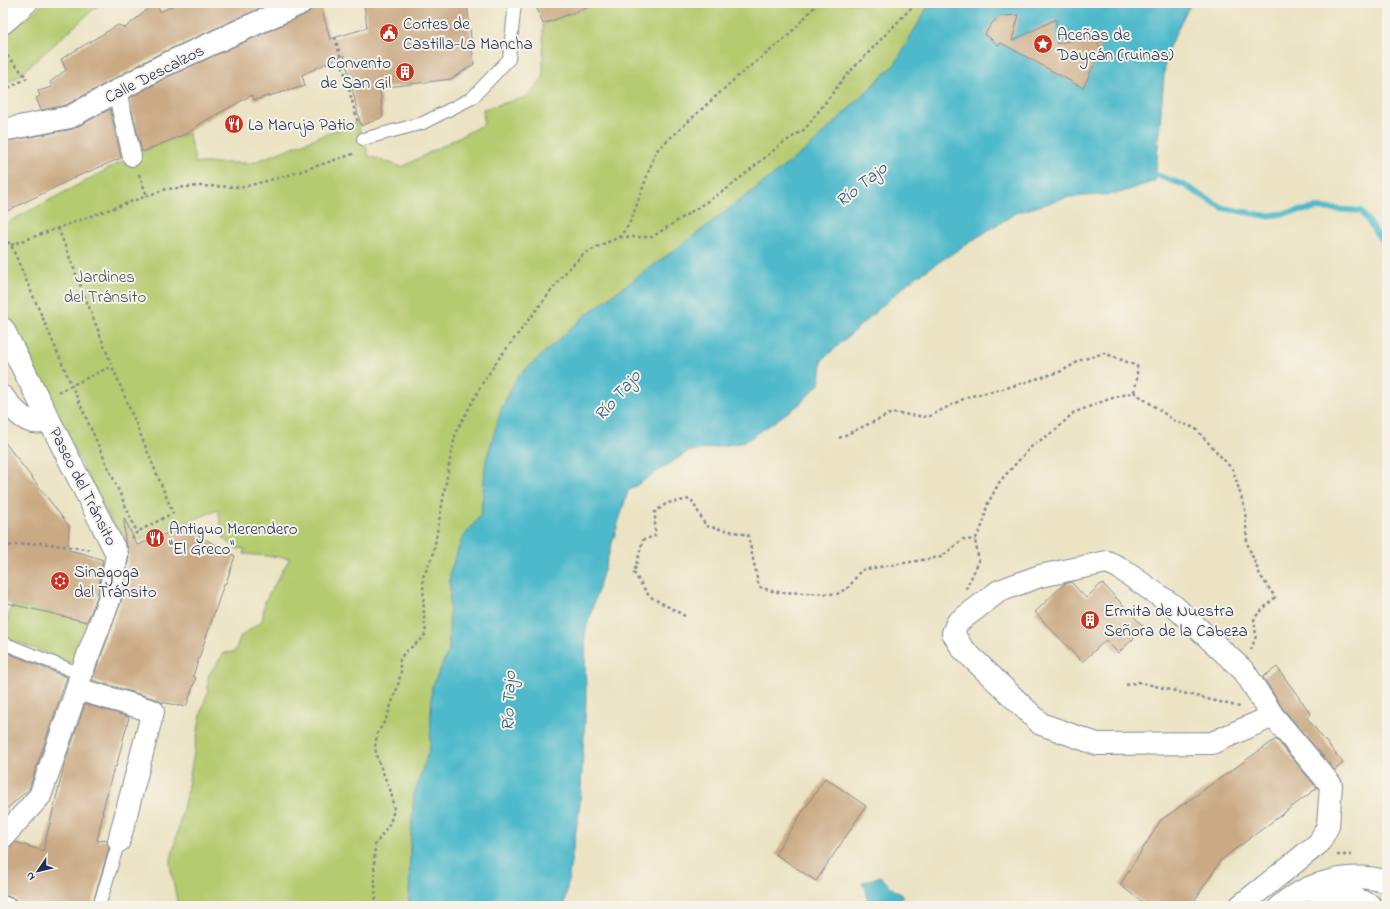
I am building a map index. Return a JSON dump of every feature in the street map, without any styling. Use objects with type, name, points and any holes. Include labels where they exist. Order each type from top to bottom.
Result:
[{"type":"street","points":[[3,23],[26,3]]},
{"type":"street","name":"Calle Descalzos","points":[[3,130],[70,117],[162,66],[301,3]]},
{"type":"street","points":[[117,91],[132,157]]},
{"type":"street","name":"Paseo del Tránsito","points":[[3,329],[117,554],[109,600],[79,681],[40,796],[3,837]]},
{"type":"street","points":[[3,397],[14,410],[27,420],[43,422],[44,409]]},
{"type":"street","points":[[1240,906],[1319,843],[1328,826],[1331,785],[1273,716],[1244,671],[1174,606],[1118,567],[1107,562],[1024,580],[999,591],[957,623],[953,633],[962,648],[1041,724],[1097,744],[1212,743],[1273,716]]},
{"type":"street","points":[[79,681],[153,711],[119,841]]},
{"type":"street","points":[[1280,906],[1295,895],[1307,889],[1342,878],[1369,878],[1387,882]]},
{"type":"street","points":[[1307,889],[1355,898],[1371,906]]},
{"type":"lane","points":[[363,139],[422,123],[472,98],[509,59],[515,3]]},
{"type":"lane","points":[[4,644],[79,681]]},
{"type":"lane","points":[[99,906],[119,841]]},
{"type":"lane","points":[[3,902],[13,906]]},
{"type":"path","points":[[376,906],[374,865],[375,845],[390,823],[394,810],[391,792],[377,758],[375,746],[377,734],[386,719],[398,686],[401,671],[399,662],[404,653],[422,639],[426,633],[424,620],[423,577],[433,555],[456,432],[482,384],[497,361],[564,274],[584,254],[619,237],[626,229],[632,218],[656,150],[738,76],[786,38],[818,3]]},
{"type":"path","points":[[619,237],[652,237],[728,188],[780,145],[805,129],[844,78],[912,7],[912,3]]},
{"type":"path","points":[[335,37],[358,128]]},
{"type":"path","points":[[3,52],[27,78],[3,91]]},
{"type":"path","points":[[11,245],[166,189],[198,186],[243,187],[289,175],[362,151]]},
{"type":"path","points":[[3,546],[41,543],[117,554],[137,532],[173,513],[112,366],[58,228]]},
{"type":"path","points":[[3,238],[11,245],[137,532]]},
{"type":"path","points":[[839,438],[892,413],[928,417],[968,397],[1003,389],[1062,371],[1081,360],[1104,353],[1137,366],[1137,378],[1134,392]]},
{"type":"path","points":[[44,409],[72,386],[112,366]]},
{"type":"path","points":[[957,623],[956,607],[979,562],[975,540],[983,524],[987,505],[1000,481],[1032,446],[1057,429],[1073,413],[1109,399],[1134,392]]},
{"type":"path","points":[[1134,392],[1175,421],[1195,428],[1234,470],[1245,510],[1247,543],[1260,575],[1275,597],[1254,618],[1256,636],[1244,671]]},
{"type":"path","points":[[685,616],[649,596],[634,573],[643,540],[655,536],[655,512],[667,503],[692,499],[706,526],[748,535],[758,588],[776,592],[837,594],[849,588],[861,570],[941,557],[963,540],[975,540]]},
{"type":"path","points":[[1126,685],[1139,682],[1273,716]]},
{"type":"green space","points":[[44,3],[101,3],[16,78],[3,85],[3,38]]},
{"type":"green space","name":"Jardines del Tránsito","points":[[599,3],[930,3],[895,64],[807,149],[691,238],[588,313],[486,460],[481,515],[462,539],[450,572],[449,650],[432,687],[430,747],[414,795],[410,849],[409,906],[178,906],[170,864],[187,791],[202,709],[208,691],[208,676],[224,653],[235,652],[240,637],[262,621],[265,601],[290,558],[244,554],[244,548],[238,549],[224,539],[218,510],[124,546],[3,312],[3,225],[134,155],[188,133],[196,163],[252,163],[357,122],[369,156],[402,167],[484,124],[483,109],[526,97],[543,78],[543,24]]},
{"type":"green space","name":"Sinagoga del Tránsito","points":[[12,604],[88,622],[75,664],[3,637]]},
{"type":"water","name":"Río Tajo","points":[[930,3],[1191,3],[1166,53],[1155,181],[1116,194],[1069,197],[1016,213],[910,281],[822,360],[820,383],[800,404],[745,442],[687,452],[628,491],[585,632],[586,701],[580,805],[564,906],[409,906],[410,849],[414,795],[430,747],[432,687],[449,650],[450,573],[462,539],[481,515],[486,460],[502,407],[517,377],[588,313],[691,238],[807,149],[895,64]]},
{"type":"water","points":[[880,876],[893,889],[904,896],[886,906],[869,906],[866,889],[862,883]]},
{"type":"building","points":[[155,3],[157,3],[160,12],[178,3],[271,3],[157,55],[66,105],[41,110],[36,98],[40,96],[38,91],[52,87],[50,82],[66,70],[61,59],[118,25],[125,28]]},
{"type":"building","points":[[313,3],[320,3],[330,39],[367,28],[364,3],[467,3],[474,64],[451,79],[380,88],[383,117],[361,126],[344,55],[302,75],[305,86],[254,100],[252,95],[203,122],[188,133],[142,152],[129,98],[168,77],[306,14],[311,10]]},
{"type":"building","points":[[535,3],[593,3],[594,5],[543,24]]},
{"type":"building","points":[[1019,15],[1012,41],[1056,19],[1057,44],[1094,35],[1101,50],[1083,88],[1001,43],[998,45],[985,34],[992,23],[1000,16]]},
{"type":"building","points":[[110,109],[121,158],[76,177],[3,213],[3,142],[73,129]]},
{"type":"building","points":[[3,440],[69,526],[68,550],[103,560],[97,597],[87,622],[3,602]]},
{"type":"building","points":[[124,518],[137,545],[190,524],[194,533],[235,556],[193,676],[196,678],[186,707],[161,702],[156,699],[92,680],[121,602],[129,556],[125,541]]},
{"type":"building","name":"Ermita de Nuestra Señora de la Cabeza","points":[[1071,582],[1086,598],[1102,583],[1145,628],[1118,653],[1106,640],[1082,662],[1035,612],[1064,584]]},
{"type":"building","points":[[3,651],[67,677],[29,789],[3,812]]},
{"type":"building","points":[[1277,667],[1311,714],[1307,718],[1343,763],[1335,770],[1283,709],[1263,677]]},
{"type":"building","points":[[85,704],[129,717],[102,813],[97,841],[107,840],[109,848],[92,906],[28,906],[20,903],[16,899],[3,895],[3,864],[15,842],[43,851],[64,766]]},
{"type":"building","points":[[1276,739],[1317,788],[1221,860],[1191,906],[1148,906],[1120,885],[1161,820]]},
{"type":"building","points":[[825,778],[866,806],[816,881],[775,854]]},
{"type":"waterway","points":[[1148,172],[1184,185],[1223,208],[1267,216],[1318,208],[1361,211],[1387,248]]},
{"type":"place","name":"Cortes de Castilla-La Mancha","points":[[389,33]]},
{"type":"place","name":"Aceñas de Daycán (ruinas)","points":[[1043,44]]},
{"type":"place","name":"Convento de San Gil","points":[[405,72]]},
{"type":"place","name":"La Maruja Patio","points":[[234,124]]},
{"type":"place","name":"Antiguo Merendero \"El Greco\"","points":[[155,538]]},
{"type":"place","name":"Sinagoga del Tránsito","points":[[60,581]]},
{"type":"place","name":"Ermita de Nuestra Señora de la Cabeza","points":[[1090,620]]}]
